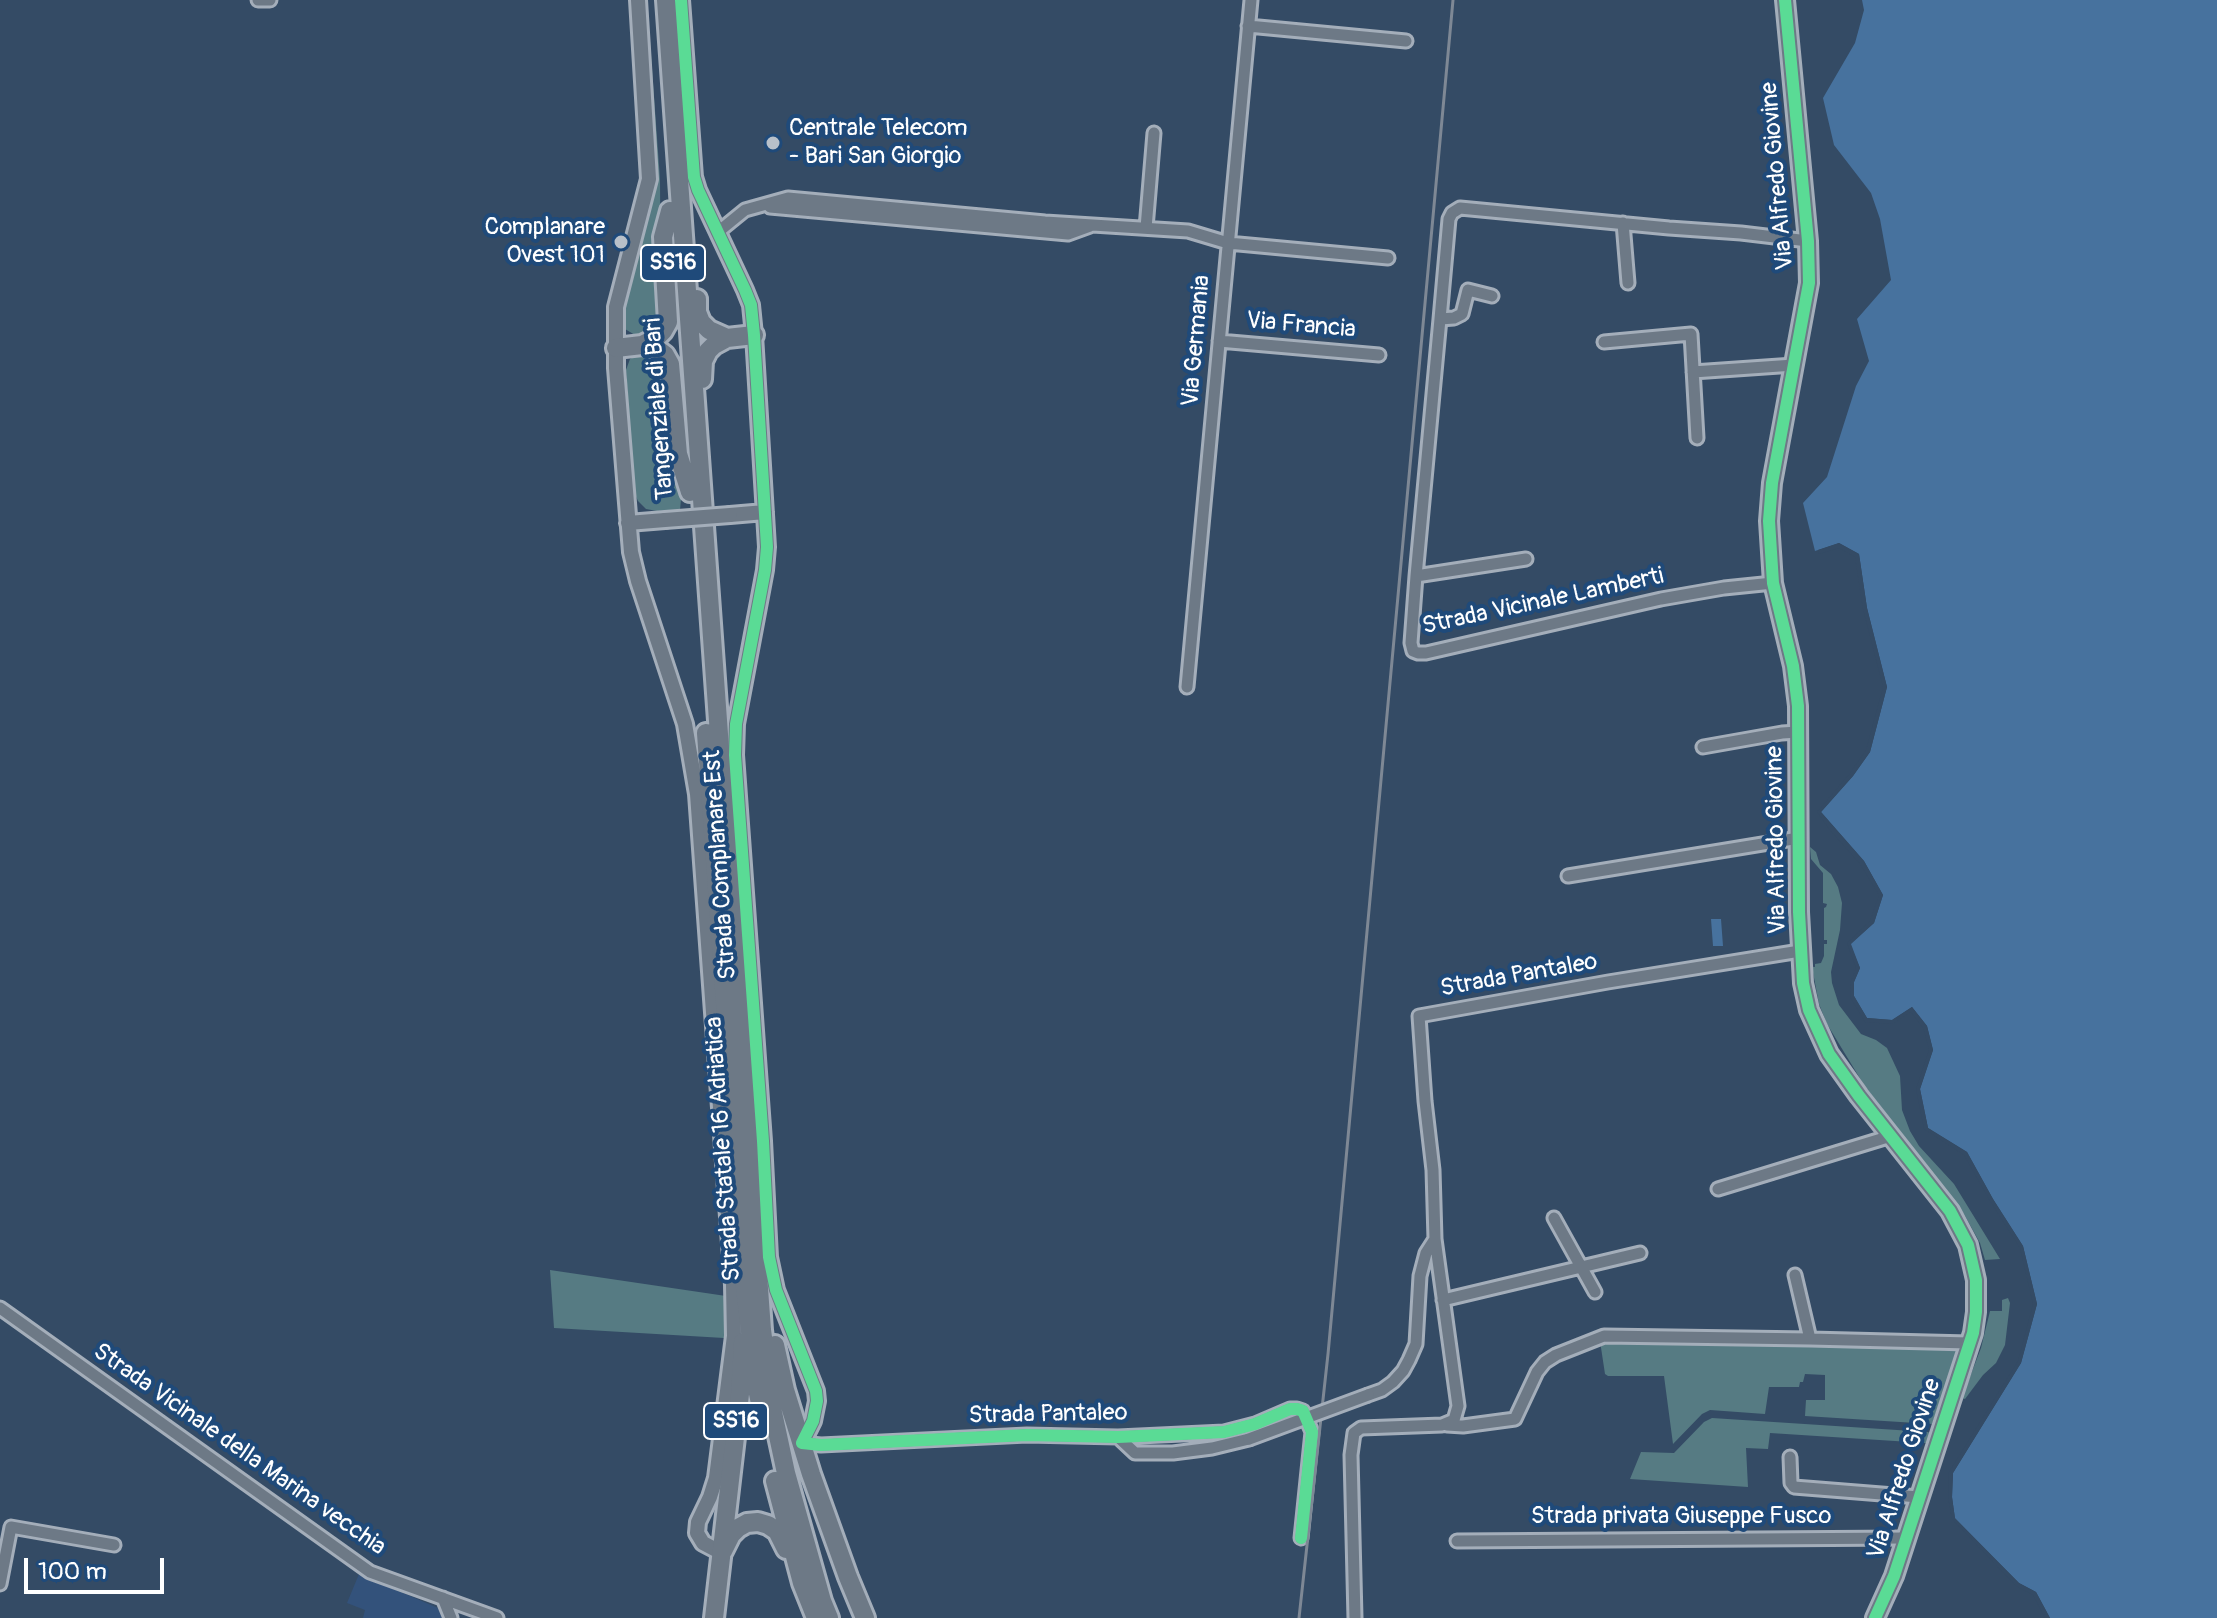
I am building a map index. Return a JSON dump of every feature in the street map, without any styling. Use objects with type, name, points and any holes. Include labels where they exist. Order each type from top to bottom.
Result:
[{"type":"highway","name":"Tangenziale di Bari","points":[[654,0],[675,208],[698,526]]},
{"type":"highway","name":"Tangenziale di Bari","points":[[666,0],[675,208]]},
{"type":"highway","points":[[616,348],[642,345],[656,338],[668,322],[663,237],[675,208]]},
{"type":"highway","points":[[675,208],[692,231],[697,312],[701,322],[709,330],[727,338]]},
{"type":"highway","points":[[696,491],[707,454],[703,361],[714,345],[727,338],[754,335]]},
{"type":"highway","points":[[642,345],[657,349],[670,364],[678,454],[696,491]]},
{"type":"highway","name":"Strada Statale 16 Adriatica","points":[[698,526],[752,1286],[756,1384],[774,1476],[802,1583],[816,1618]]},
{"type":"highway","name":"Strada Statale 16 Adriatica","points":[[752,1286],[786,1473],[811,1540],[822,1601],[829,1618]]},
{"type":"highway","name":"SS16","points":[[752,1286],[768,1312],[785,1390],[837,1548],[865,1618]]},
{"type":"highway","name":"SS16","points":[[714,1618],[752,1286]]},
{"type":"highway","points":[[811,1540],[823,1520],[824,1506]]},
{"type":"highway","name":"SS16","points":[[722,1553],[738,1528],[747,1523],[768,1525],[783,1540],[792,1570],[802,1583]]},
{"type":"highway","points":[[811,1540],[826,1535],[835,1541],[837,1548]]},
{"type":"main road","name":"Via Alfredo Giovine","points":[[1785,0],[1808,241],[1809,283],[1772,483],[1769,521],[1773,583],[1793,666],[1798,706],[1800,951],[1806,996],[1821,1038],[1838,1068],[1950,1211],[1968,1245],[1977,1295],[1969,1343],[1894,1576],[1875,1618]]},
{"type":"street","points":[[258,0],[270,0]]},
{"type":"street","points":[[638,0],[649,179],[616,307],[616,348],[631,552],[685,724],[697,794],[733,1285],[734,1336],[716,1478],[698,1522],[697,1533],[703,1543],[722,1553]]},
{"type":"street","name":"Strada Complanare Est","points":[[681,0],[694,177],[751,305],[754,335],[767,547],[736,724],[735,755],[769,1257],[776,1290],[816,1391],[817,1401],[813,1421],[802,1443]]},
{"type":"street","name":"Via Germania","points":[[1187,687],[1251,0]]},
{"type":"street","points":[[1248,26],[1406,41]]},
{"type":"street","points":[[1146,228],[1154,133]]},
{"type":"street","points":[[718,232],[753,206],[788,198],[1188,231],[1228,243],[1388,258]]},
{"type":"street","name":"Strada Vicinale Lamberti","points":[[1773,583],[1639,603],[1418,653],[1413,651],[1411,643],[1449,219],[1455,209],[1468,207],[1808,241]]},
{"type":"street","points":[[1623,223],[1628,283]]},
{"type":"street","points":[[1440,319],[1462,314],[1468,290],[1492,296]]},
{"type":"street","points":[[1604,342],[1691,334],[1697,438]]},
{"type":"street","name":"Via Francia","points":[[1219,341],[1379,355]]},
{"type":"street","points":[[1693,372],[1794,365]]},
{"type":"street","points":[[628,523],[765,512]]},
{"type":"street","points":[[1416,576],[1526,559]]},
{"type":"street","points":[[1703,747],[1798,732]]},
{"type":"street","points":[[1568,876],[1799,838]]},
{"type":"street","name":"Strada Pantaleo","points":[[1442,1425],[1454,1420],[1458,1406],[1435,1239],[1433,1170],[1419,1016],[1800,951]]},
{"type":"street","points":[[1718,1189],[1891,1136]]},
{"type":"street","points":[[1554,1218],[1595,1292]]},
{"type":"street","name":"Strada Pantaleo","points":[[1118,1437],[1135,1453],[1173,1453],[1212,1448],[1249,1439],[1382,1390],[1403,1371],[1416,1344],[1420,1276],[1426,1253],[1435,1239]]},
{"type":"street","points":[[1443,1300],[1640,1253]]},
{"type":"street","points":[[1795,1275],[1810,1339]]},
{"type":"street","name":"Strada Vicinale della Marina vecchia","points":[[0,1308],[370,1572],[497,1618]]},
{"type":"street","points":[[1355,1618],[1351,1455],[1354,1433],[1361,1428],[1463,1426],[1515,1419],[1533,1379],[1545,1362],[1604,1336],[1969,1343]]},
{"type":"street","name":"Strada Pantaleo","points":[[802,1443],[821,1445],[1027,1435],[1118,1437],[1235,1431],[1290,1409],[1303,1411],[1312,1432],[1301,1538]]},
{"type":"street","points":[[1790,1457],[1791,1483],[1794,1487],[1919,1497]]},
{"type":"street","points":[[0,1584],[11,1527],[114,1545]]},
{"type":"street","name":"Strada privata Giuseppe Fusco","points":[[1457,1541],[1906,1538]]},
{"type":"street","points":[[443,1598],[452,1618],[472,1609]]},
{"type":"shaded area","points":[[1862,0],[2217,0],[2217,1618],[2050,1618],[2036,1592],[2019,1583],[1955,1519],[1953,1473],[2021,1363],[2037,1304],[2023,1246],[1967,1152],[1928,1128],[1920,1089],[1933,1050],[1927,1026],[1912,1007],[1892,1020],[1867,1018],[1854,996],[1854,982],[1860,968],[1850,944],[1874,923],[1883,895],[1864,861],[1821,812],[1870,752],[1887,687],[1867,608],[1859,554],[1839,543],[1815,551],[1803,503],[1827,477],[1856,386],[1869,361],[1857,319],[1891,280],[1880,219],[1871,193],[1834,145],[1823,98],[1855,43],[1864,10]]},
{"type":"shaded area","points":[[1711,919],[1721,919],[1723,946],[1713,946]]},
{"type":"shaded area","points":[[359,1574],[438,1608],[442,1618],[363,1618],[365,1610],[347,1603]]},
{"type":"green space","points":[[642,0],[647,0],[660,179],[661,327],[645,336],[635,335],[625,329],[621,322],[621,311],[651,195]]},
{"type":"green space","points":[[643,352],[662,357],[682,489],[680,510],[646,509],[634,492],[626,370],[630,359]]},
{"type":"green space","points":[[1810,847],[1816,852],[1820,865],[1831,874],[1842,903],[1831,972],[1839,1005],[1861,1034],[1887,1048],[1900,1076],[1902,1110],[1910,1131],[1919,1146],[1954,1184],[2000,1259],[1985,1260],[1980,1243],[1964,1214],[1864,1085],[1827,1024],[1819,1004],[1812,967],[1821,963],[1824,944],[1827,944],[1824,940],[1824,908],[1827,904],[1823,903],[1823,873],[1811,859]]},
{"type":"green space","points":[[550,1270],[726,1296],[724,1338],[554,1328]]},
{"type":"green space","points":[[2008,1298],[2005,1345],[1996,1363],[1965,1399],[1962,1398],[1981,1348],[1990,1311],[2002,1311],[2002,1300]]},
{"type":"green space","points":[[1600,1341],[1959,1346],[1932,1424],[1805,1416],[1806,1400],[1825,1400],[1825,1375],[1805,1374],[1799,1387],[1769,1387],[1765,1414],[1710,1410],[1702,1414],[1673,1444],[1664,1376],[1608,1376],[1605,1374]]},
{"type":"green space","points":[[1712,1418],[1930,1433],[1926,1443],[1770,1433],[1768,1449],[1746,1448],[1748,1487],[1630,1479],[1641,1452],[1674,1453],[1704,1422]]},
{"type":"pier","points":[[1839,543],[1859,554],[1867,608],[1887,687],[1870,752],[1821,812],[1864,861],[1883,895],[1874,923],[1851,944],[1860,968],[1854,982],[1854,996],[1867,1018],[1892,1020],[1912,1007],[1927,1026],[1933,1050],[1920,1089],[1928,1128],[1967,1152],[2023,1246],[2037,1304],[2021,1363],[1953,1473],[1955,1518],[2019,1583],[2036,1592],[2050,1618],[2045,1618],[2033,1595],[2016,1586],[1952,1519],[1948,1497],[1949,1472],[2018,1361],[2033,1304],[2020,1248],[1964,1155],[1924,1129],[1916,1089],[1929,1050],[1923,1028],[1911,1012],[1893,1024],[1865,1022],[1850,997],[1856,968],[1847,943],[1870,921],[1879,895],[1860,864],[1817,812],[1866,750],[1883,687],[1863,609],[1855,557],[1839,548],[1819,554],[1818,550]]},
{"type":"railway","points":[[1299,1618],[1328,1354],[1453,0]]},
{"type":"cycle path","points":[[681,0],[694,177],[751,305],[754,335],[767,547],[736,724],[735,755],[769,1257],[776,1290],[816,1391],[817,1401],[813,1421],[802,1443],[821,1445],[1027,1435],[1118,1437],[1224,1432],[1297,1409],[1303,1411],[1312,1432],[1301,1538]]},
{"type":"cycle path","points":[[1785,0],[1808,241],[1809,283],[1772,483],[1769,521],[1773,583],[1793,666],[1798,706],[1799,912],[1803,983],[1809,1010],[1829,1054],[1950,1211],[1968,1245],[1976,1280],[1973,1333],[1894,1576],[1875,1618]]},
{"type":"place","name":"Centrale Telecom - Bari San Giorgio","points":[[773,143]]},
{"type":"place","name":"Complanare Ovest 101","points":[[621,242]]}]
